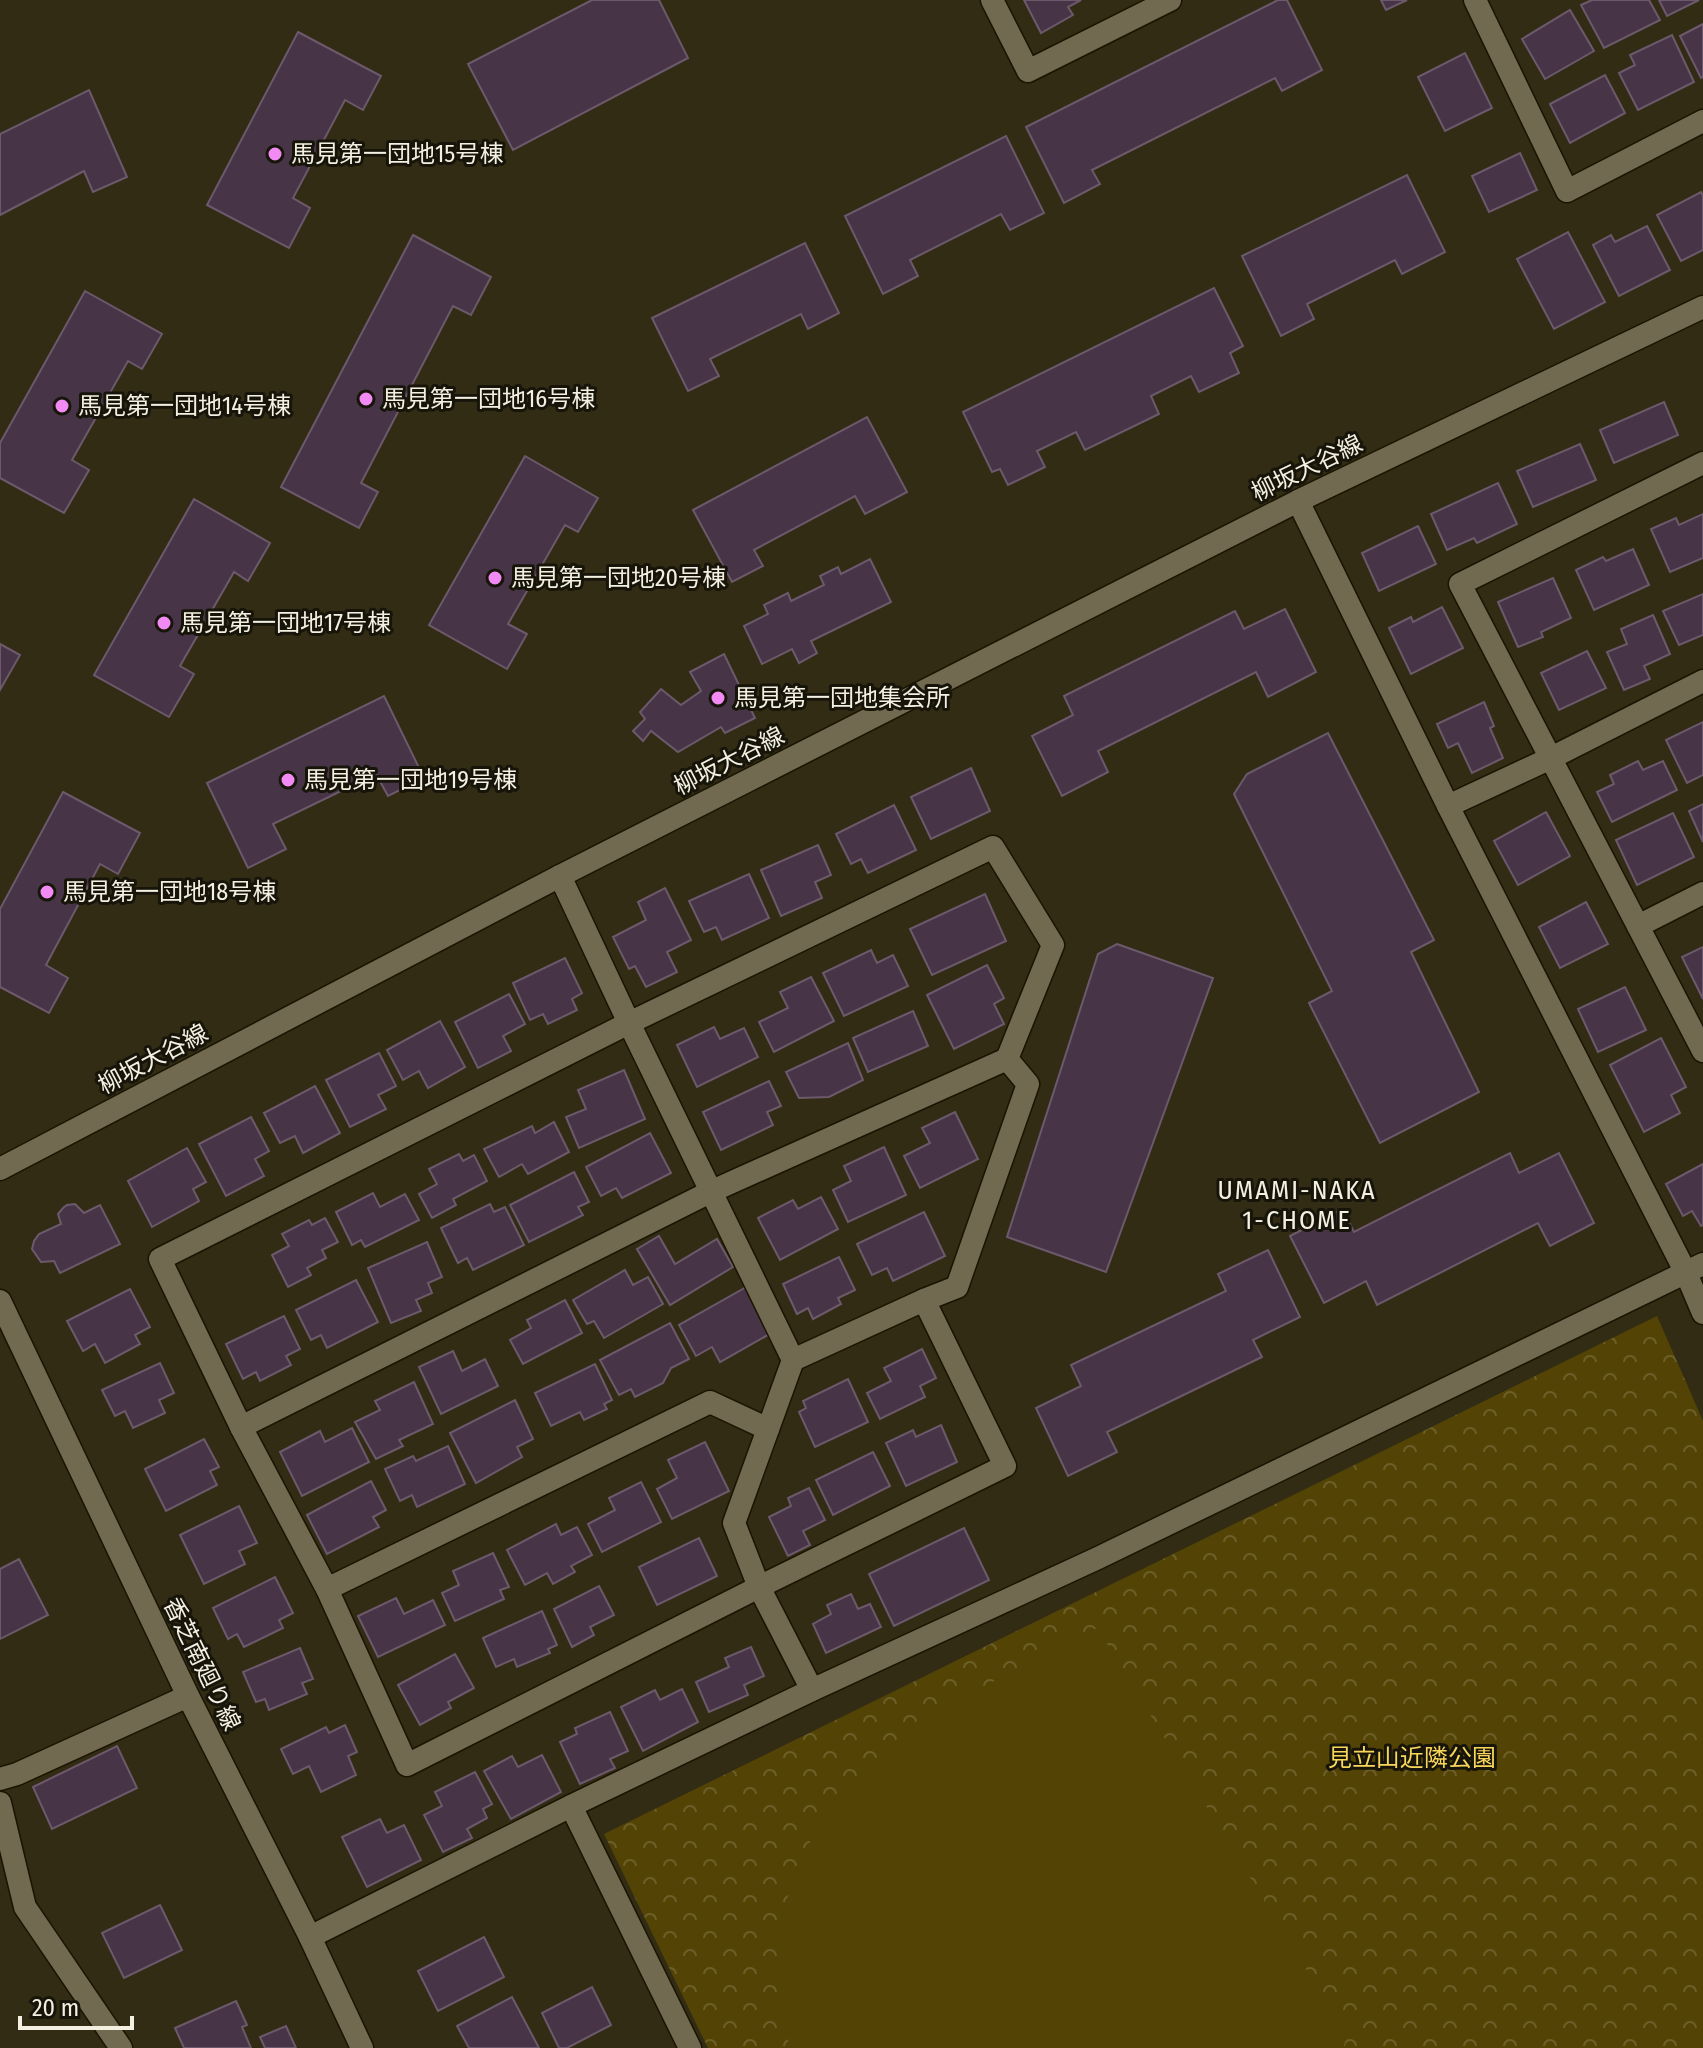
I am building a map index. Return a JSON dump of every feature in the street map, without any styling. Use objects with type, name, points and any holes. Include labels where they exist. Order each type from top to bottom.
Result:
[{"type":"street","points":[[992,0],[1028,71],[1170,0]]},
{"type":"street","points":[[1475,0],[1567,191],[1703,121]]},
{"type":"street","name":"柳坂大谷線","points":[[0,1169],[560,876],[1298,501],[1703,307]]},
{"type":"street","points":[[1703,463],[1460,584],[1703,1051]]},
{"type":"street","points":[[1298,501],[1448,806],[1694,1269],[1703,1313]]},
{"type":"street","points":[[1448,806],[1703,681]]},
{"type":"street","points":[[241,1427],[710,1192],[1007,1059],[1053,945],[993,847],[629,1023],[160,1259],[241,1427],[327,1589],[407,1765],[1005,1466],[924,1300]]},
{"type":"street","points":[[560,876],[793,1360]]},
{"type":"street","points":[[1638,926],[1703,893]]},
{"type":"street","points":[[812,1690],[759,1587],[734,1523],[793,1360],[957,1287],[1028,1084],[1007,1059]]},
{"type":"street","points":[[310,1937],[571,1806],[1098,1558],[1694,1269]]},
{"type":"street","name":"香芝南廻り線","points":[[0,1301],[188,1696],[310,1937],[362,2048]]},
{"type":"street","points":[[327,1589],[710,1402],[768,1429]]},
{"type":"street","points":[[0,1779],[188,1696]]},
{"type":"street","points":[[0,1803],[25,1907],[121,2048]]},
{"type":"street","points":[[571,1806],[690,2048]]},
{"type":"green space","name":"見立山近隣公園","points":[[1657,1316],[1703,1421],[1703,2048],[708,2048],[604,1834]]},
{"type":"green space","points":[[1097,1628],[1347,2036],[1343,2048],[790,2048],[778,2000],[777,1929],[802,1855],[843,1788],[917,1721]]},
{"type":"building","points":[[592,0],[659,0],[688,58],[513,150],[468,64]]},
{"type":"building","points":[[1024,0],[1081,0],[1068,7],[1073,15],[1041,33]]},
{"type":"building","points":[[1278,0],[1287,0],[1322,70],[1282,91],[1275,78],[1092,170],[1100,184],[1064,203],[1026,127]]},
{"type":"building","points":[[1381,0],[1407,0],[1386,10]]},
{"type":"building","points":[[1592,0],[1649,0],[1660,20],[1604,48],[1581,5]]},
{"type":"building","points":[[1659,0],[1699,0],[1667,16]]},
{"type":"building","points":[[1570,10],[1594,51],[1545,79],[1522,39]]},
{"type":"building","points":[[1703,24],[1703,77],[1701,78],[1680,36]]},
{"type":"building","name":"馬見第一団地15号棟","points":[[298,32],[381,76],[363,110],[345,100],[293,198],[310,208],[289,248],[207,205]]},
{"type":"building","points":[[1672,35],[1694,82],[1638,110],[1619,73],[1635,65],[1630,55]]},
{"type":"building","points":[[1465,53],[1492,108],[1445,131],[1418,77]]},
{"type":"building","points":[[1605,75],[1625,113],[1570,143],[1550,104]]},
{"type":"building","points":[[89,90],[127,177],[93,192],[84,171],[0,215],[0,134]]},
{"type":"building","points":[[1006,136],[1044,213],[1010,230],[1001,214],[910,260],[918,276],[883,294],[845,216]]},
{"type":"building","points":[[1520,153],[1537,190],[1489,212],[1472,176]]},
{"type":"building","points":[[1407,175],[1445,252],[1402,274],[1395,260],[1307,304],[1314,319],[1281,336],[1242,256]]},
{"type":"building","points":[[1701,192],[1703,250],[1681,261],[1657,215]]},
{"type":"building","points":[[1647,226],[1670,270],[1619,296],[1593,245],[1611,235],[1615,242]]},
{"type":"building","points":[[1568,232],[1605,302],[1554,329],[1517,259]]},
{"type":"building","name":"馬見第一団地16号棟","points":[[413,235],[491,277],[471,315],[453,306],[361,483],[378,492],[359,528],[281,487]]},
{"type":"building","points":[[805,243],[839,313],[808,329],[801,314],[710,359],[719,376],[688,391],[652,318]]},
{"type":"building","points":[[1214,288],[1243,346],[1230,353],[1239,373],[1199,392],[1191,376],[1151,396],[1159,414],[1085,450],[1076,432],[1037,451],[1045,467],[1008,485],[1000,469],[992,472],[963,412]]},
{"type":"building","name":"馬見第一団地14号棟","points":[[85,291],[162,334],[142,369],[128,361],[72,460],[89,470],[64,513],[0,478],[0,443]]},
{"type":"building","points":[[1664,402],[1678,435],[1614,463],[1600,430]]},
{"type":"building","points":[[867,417],[907,492],[865,514],[855,496],[754,550],[763,566],[732,582],[693,510]]},
{"type":"building","points":[[1580,444],[1596,480],[1533,507],[1517,471]]},
{"type":"building","name":"馬見第一団地20号棟","points":[[525,456],[598,498],[578,532],[565,525],[508,624],[527,634],[507,669],[429,625]]},
{"type":"building","points":[[1498,483],[1517,524],[1477,543],[1474,538],[1447,550],[1431,514]]},
{"type":"building","name":"馬見第一団地17号棟","points":[[194,499],[270,543],[248,581],[234,572],[180,666],[194,674],[169,717],[94,675]]},
{"type":"building","points":[[1703,514],[1703,558],[1670,572],[1651,529],[1676,518],[1679,525]]},
{"type":"building","points":[[1418,526],[1436,564],[1379,591],[1362,553]]},
{"type":"building","points":[[1633,549],[1649,585],[1594,610],[1576,570],[1603,557],[1606,561]]},
{"type":"building","points":[[870,559],[891,602],[811,641],[817,653],[799,663],[792,649],[762,664],[744,626],[768,614],[764,605],[788,593],[791,601],[824,585],[820,576],[838,567],[841,574]]},
{"type":"building","points":[[1553,578],[1571,618],[1541,632],[1543,637],[1518,647],[1498,602]]},
{"type":"building","points":[[1703,594],[1703,635],[1679,645],[1663,611]]},
{"type":"building","points":[[1442,607],[1463,648],[1411,674],[1389,628],[1411,617],[1413,622]]},
{"type":"building","points":[[1285,609],[1316,672],[1268,697],[1256,672],[1098,751],[1108,772],[1062,796],[1032,736],[1073,715],[1064,696],[1235,611],[1244,629]]},
{"type":"building","points":[[1653,615],[1670,654],[1644,666],[1650,679],[1624,690],[1607,652],[1627,644],[1621,629]]},
{"type":"building","points":[[0,644],[20,655],[0,690]]},
{"type":"building","points":[[1587,651],[1606,688],[1559,710],[1541,673]]},
{"type":"building","name":"馬見第一団地集会所","points":[[724,654],[755,718],[725,733],[721,727],[678,752],[651,731],[643,741],[633,731],[645,719],[640,712],[661,689],[681,705],[701,691],[690,672]]},
{"type":"building","name":"馬見第一団地19号棟","points":[[384,696],[424,778],[388,796],[376,774],[273,824],[286,849],[248,868],[207,783]]},
{"type":"building","points":[[1484,702],[1494,726],[1490,728],[1503,758],[1472,773],[1458,743],[1448,748],[1437,724]]},
{"type":"building","points":[[1703,722],[1703,775],[1687,783],[1666,740]]},
{"type":"building","points":[[1328,733],[1434,940],[1411,952],[1479,1092],[1380,1143],[1309,1003],[1332,991],[1234,794],[1247,774]]},
{"type":"building","points":[[1638,761],[1643,770],[1663,761],[1677,790],[1612,822],[1597,792],[1614,784],[1610,775]]},
{"type":"building","points":[[971,768],[990,811],[931,839],[911,797]]},
{"type":"building","name":"馬見第一団地18号棟","points":[[63,792],[140,833],[118,874],[100,864],[46,965],[68,978],[49,1013],[0,987],[0,909]]},
{"type":"building","points":[[1703,804],[1703,842],[1689,811]]},
{"type":"building","points":[[894,805],[916,850],[868,873],[861,859],[851,864],[836,834]]},
{"type":"building","points":[[1546,812],[1570,856],[1518,885],[1494,841]]},
{"type":"building","points":[[1673,813],[1694,857],[1637,885],[1616,840]]},
{"type":"building","points":[[818,845],[831,875],[815,882],[822,898],[781,916],[761,870]]},
{"type":"building","points":[[749,874],[769,918],[722,940],[716,927],[704,932],[689,901]]},
{"type":"building","points":[[665,888],[691,940],[667,952],[677,972],[646,987],[635,966],[629,969],[613,937],[646,920],[638,902]]},
{"type":"building","points":[[985,894],[1006,941],[932,975],[910,929]]},
{"type":"building","points":[[1586,902],[1608,944],[1560,968],[1539,927]]},
{"type":"building","points":[[1117,944],[1213,978],[1106,1272],[1007,1237],[1098,954]]},
{"type":"building","points":[[1703,947],[1703,999],[1682,957]]},
{"type":"building","points":[[871,950],[877,963],[893,955],[908,986],[844,1016],[823,973]]},
{"type":"building","points":[[565,958],[582,993],[572,999],[577,1010],[548,1024],[543,1014],[530,1020],[513,983]]},
{"type":"building","points":[[987,965],[1004,998],[994,1004],[1004,1024],[954,1049],[927,995]]},
{"type":"building","points":[[811,977],[834,1021],[774,1052],[759,1022],[788,1008],[780,992]]},
{"type":"building","points":[[1625,987],[1646,1030],[1598,1052],[1578,1009]]},
{"type":"building","points":[[509,994],[525,1024],[503,1036],[511,1051],[478,1068],[455,1022]]},
{"type":"building","points":[[913,1011],[928,1046],[868,1072],[853,1038]]},
{"type":"building","points":[[440,1021],[465,1067],[428,1088],[419,1071],[403,1080],[387,1050]]},
{"type":"building","points":[[714,1027],[720,1039],[744,1028],[758,1057],[697,1087],[677,1045]]},
{"type":"building","points":[[1661,1038],[1686,1087],[1671,1095],[1680,1113],[1644,1132],[1610,1065]]},
{"type":"building","points":[[848,1043],[863,1080],[829,1097],[799,1098],[786,1072]]},
{"type":"building","points":[[379,1053],[396,1086],[378,1095],[386,1109],[350,1127],[326,1080]]},
{"type":"building","points":[[624,1070],[645,1119],[579,1148],[566,1117],[586,1109],[578,1090]]},
{"type":"building","points":[[769,1081],[781,1106],[767,1112],[773,1125],[721,1150],[703,1112]]},
{"type":"building","points":[[315,1086],[340,1133],[303,1153],[295,1136],[280,1143],[264,1113]]},
{"type":"building","points":[[955,1112],[978,1159],[920,1188],[904,1156],[930,1143],[922,1128]]},
{"type":"building","points":[[251,1117],[269,1151],[255,1159],[264,1176],[226,1196],[199,1144]]},
{"type":"building","points":[[554,1122],[569,1152],[528,1174],[522,1164],[499,1177],[484,1149],[532,1126],[535,1133]]},
{"type":"building","points":[[650,1133],[671,1173],[622,1198],[616,1188],[601,1196],[586,1167]]},
{"type":"building","points":[[884,1147],[906,1195],[848,1222],[833,1190],[851,1181],[844,1166]]},
{"type":"building","points":[[187,1148],[206,1182],[193,1189],[199,1201],[152,1227],[128,1181]]},
{"type":"building","points":[[1510,1153],[1519,1173],[1559,1153],[1594,1223],[1550,1246],[1538,1223],[1377,1305],[1366,1281],[1324,1303],[1290,1236],[1342,1209],[1354,1232]]},
{"type":"building","points":[[459,1154],[463,1161],[474,1155],[487,1181],[453,1199],[456,1205],[432,1218],[419,1194],[437,1184],[429,1169]]},
{"type":"building","points":[[1703,1164],[1701,1226],[1692,1211],[1683,1216],[1666,1184]]},
{"type":"building","points":[[574,1172],[589,1202],[578,1207],[583,1215],[529,1242],[510,1205]]},
{"type":"building","points":[[373,1193],[380,1207],[405,1194],[419,1220],[365,1247],[361,1240],[352,1245],[336,1212]]},
{"type":"building","points":[[821,1197],[838,1229],[780,1260],[758,1218],[793,1200],[798,1209]]},
{"type":"building","points":[[75,1204],[84,1213],[100,1205],[120,1244],[60,1273],[54,1261],[41,1262],[32,1249],[39,1234],[61,1224],[58,1214],[63,1208]]},
{"type":"building","points":[[490,1204],[494,1212],[505,1207],[524,1245],[473,1270],[467,1258],[458,1263],[441,1228]]},
{"type":"building","points":[[924,1212],[945,1256],[893,1281],[887,1268],[872,1275],[857,1244]]},
{"type":"building","points":[[325,1218],[338,1242],[322,1250],[326,1258],[307,1268],[311,1275],[288,1287],[272,1255],[289,1246],[282,1234],[309,1220],[312,1225]]},
{"type":"building","points":[[659,1236],[675,1264],[717,1239],[733,1267],[670,1305],[637,1249]]},
{"type":"building","points":[[427,1242],[442,1277],[428,1283],[432,1293],[416,1300],[421,1311],[391,1323],[368,1268]]},
{"type":"building","points":[[1268,1250],[1300,1317],[1253,1340],[1262,1357],[1107,1432],[1117,1452],[1068,1476],[1036,1408],[1081,1386],[1071,1365],[1226,1291],[1218,1274]]},
{"type":"building","points":[[839,1257],[855,1290],[838,1298],[841,1304],[813,1319],[808,1308],[797,1314],[783,1284]]},
{"type":"building","points":[[625,1270],[633,1285],[648,1277],[663,1304],[604,1338],[594,1321],[587,1324],[573,1300]]},
{"type":"building","points":[[356,1280],[378,1322],[327,1348],[321,1335],[311,1340],[296,1310]]},
{"type":"building","points":[[748,1286],[773,1332],[720,1362],[712,1347],[696,1356],[679,1325]]},
{"type":"building","points":[[130,1289],[150,1327],[135,1335],[140,1344],[105,1363],[95,1344],[83,1351],[67,1321]]},
{"type":"building","points":[[565,1300],[582,1333],[523,1364],[510,1340],[531,1328],[527,1320]]},
{"type":"building","points":[[284,1316],[300,1349],[286,1356],[291,1365],[260,1381],[256,1372],[243,1379],[226,1344]]},
{"type":"building","points":[[670,1323],[689,1359],[671,1368],[663,1383],[635,1397],[631,1389],[619,1395],[600,1360]]},
{"type":"building","points":[[922,1349],[936,1378],[920,1386],[925,1397],[880,1419],[867,1393],[891,1381],[884,1368]]},
{"type":"building","points":[[453,1351],[462,1371],[485,1359],[498,1386],[441,1414],[419,1367]]},
{"type":"building","points":[[160,1363],[174,1393],[159,1400],[165,1413],[133,1428],[125,1411],[115,1416],[102,1390]]},
{"type":"building","points":[[595,1364],[612,1400],[604,1404],[607,1409],[584,1420],[580,1412],[551,1426],[535,1393]]},
{"type":"building","points":[[848,1379],[868,1422],[815,1447],[799,1412],[806,1408],[803,1401]]},
{"type":"building","points":[[414,1382],[433,1424],[399,1440],[403,1446],[376,1459],[355,1422],[380,1410],[375,1401]]},
{"type":"building","points":[[515,1400],[533,1439],[517,1447],[522,1457],[476,1483],[450,1433]]},
{"type":"building","points":[[941,1425],[957,1462],[906,1486],[886,1443],[913,1430],[916,1437]]},
{"type":"building","points":[[352,1428],[369,1462],[302,1496],[280,1452],[320,1431],[325,1442]]},
{"type":"building","points":[[204,1439],[219,1467],[210,1471],[217,1485],[166,1511],[145,1469]]},
{"type":"building","points":[[705,1442],[729,1491],[672,1519],[657,1489],[677,1478],[668,1460]]},
{"type":"building","points":[[448,1446],[465,1484],[417,1507],[412,1495],[400,1501],[385,1469],[413,1456],[416,1461]]},
{"type":"building","points":[[873,1452],[890,1486],[833,1515],[816,1480]]},
{"type":"building","points":[[371,1481],[386,1510],[373,1517],[379,1527],[327,1554],[307,1515]]},
{"type":"building","points":[[641,1482],[661,1522],[602,1552],[588,1524],[615,1510],[609,1498]]},
{"type":"building","points":[[809,1488],[825,1520],[803,1531],[810,1545],[788,1556],[769,1517],[791,1506],[788,1498]]},
{"type":"building","points":[[239,1506],[257,1543],[239,1551],[245,1564],[204,1584],[180,1535]]},
{"type":"building","points":[[556,1524],[561,1535],[577,1527],[592,1555],[571,1566],[575,1572],[553,1584],[547,1573],[525,1585],[507,1550]]},
{"type":"building","points":[[964,1528],[989,1580],[894,1626],[869,1574]]},
{"type":"building","points":[[699,1538],[717,1576],[657,1605],[639,1567]]},
{"type":"building","points":[[493,1553],[509,1587],[500,1590],[504,1599],[455,1621],[442,1593],[459,1585],[453,1571]]},
{"type":"building","points":[[19,1559],[48,1615],[0,1639],[0,1569]]},
{"type":"building","points":[[275,1577],[293,1613],[279,1620],[283,1628],[244,1647],[237,1634],[228,1639],[213,1608]]},
{"type":"building","points":[[599,1586],[614,1615],[590,1627],[594,1635],[572,1647],[554,1609]]},
{"type":"building","points":[[851,1594],[858,1609],[870,1604],[881,1627],[826,1653],[813,1624],[831,1614],[827,1605]]},
{"type":"building","points":[[396,1598],[404,1614],[433,1600],[445,1625],[378,1657],[358,1616]]},
{"type":"building","points":[[542,1611],[557,1645],[548,1649],[550,1653],[517,1667],[514,1659],[496,1667],[483,1638]]},
{"type":"building","points":[[751,1647],[764,1676],[744,1685],[748,1695],[709,1712],[696,1682],[729,1667],[725,1658]]},
{"type":"building","points":[[300,1648],[313,1679],[302,1683],[307,1694],[269,1710],[265,1699],[256,1702],[243,1672]]},
{"type":"building","points":[[455,1654],[474,1688],[448,1702],[451,1708],[420,1725],[398,1685]]},
{"type":"building","points":[[682,1689],[698,1722],[643,1751],[621,1707],[655,1690],[660,1700]]},
{"type":"building","points":[[610,1712],[628,1751],[610,1759],[615,1768],[580,1784],[560,1742],[577,1734],[575,1728]]},
{"type":"building","points":[[345,1725],[357,1752],[348,1756],[356,1775],[321,1792],[309,1766],[293,1774],[281,1749],[326,1727],[329,1733]]},
{"type":"building","points":[[117,1746],[137,1788],[52,1829],[33,1787]]},
{"type":"building","points":[[542,1755],[561,1792],[511,1819],[484,1771],[512,1756],[518,1767]]},
{"type":"building","points":[[475,1772],[492,1804],[483,1809],[487,1818],[467,1829],[472,1838],[443,1852],[424,1815],[442,1806],[435,1792]]},
{"type":"building","points":[[380,1819],[387,1833],[404,1825],[421,1860],[367,1887],[342,1837]]},
{"type":"building","points":[[160,1905],[182,1950],[124,1978],[102,1933]]},
{"type":"building","points":[[484,1937],[504,1977],[438,2011],[418,1971]]},
{"type":"building","points":[[592,1987],[611,2025],[567,2048],[559,2048],[542,2013]]},
{"type":"building","points":[[512,1997],[539,2048],[469,2048],[457,2026]]},
{"type":"building","points":[[236,2001],[247,2025],[242,2027],[251,2048],[184,2048],[175,2028]]},
{"type":"building","points":[[286,2026],[296,2048],[265,2048],[260,2037]]},
{"type":"place","name":"馬見第一団地15号棟","points":[[275,154]]},
{"type":"place","name":"馬見第一団地16号棟","points":[[366,399]]},
{"type":"place","name":"馬見第一団地14号棟","points":[[62,406]]},
{"type":"place","name":"馬見第一団地20号棟","points":[[495,578]]},
{"type":"place","name":"馬見第一団地17号棟","points":[[164,623]]},
{"type":"place","name":"馬見第一団地集会所","points":[[718,698]]},
{"type":"place","name":"馬見第一団地19号棟","points":[[288,780]]},
{"type":"place","name":"馬見第一団地18号棟","points":[[47,892]]},
{"type":"district","name":"UMAMI-NAKA 1-CHOME","points":[[1297,1205]]}]
